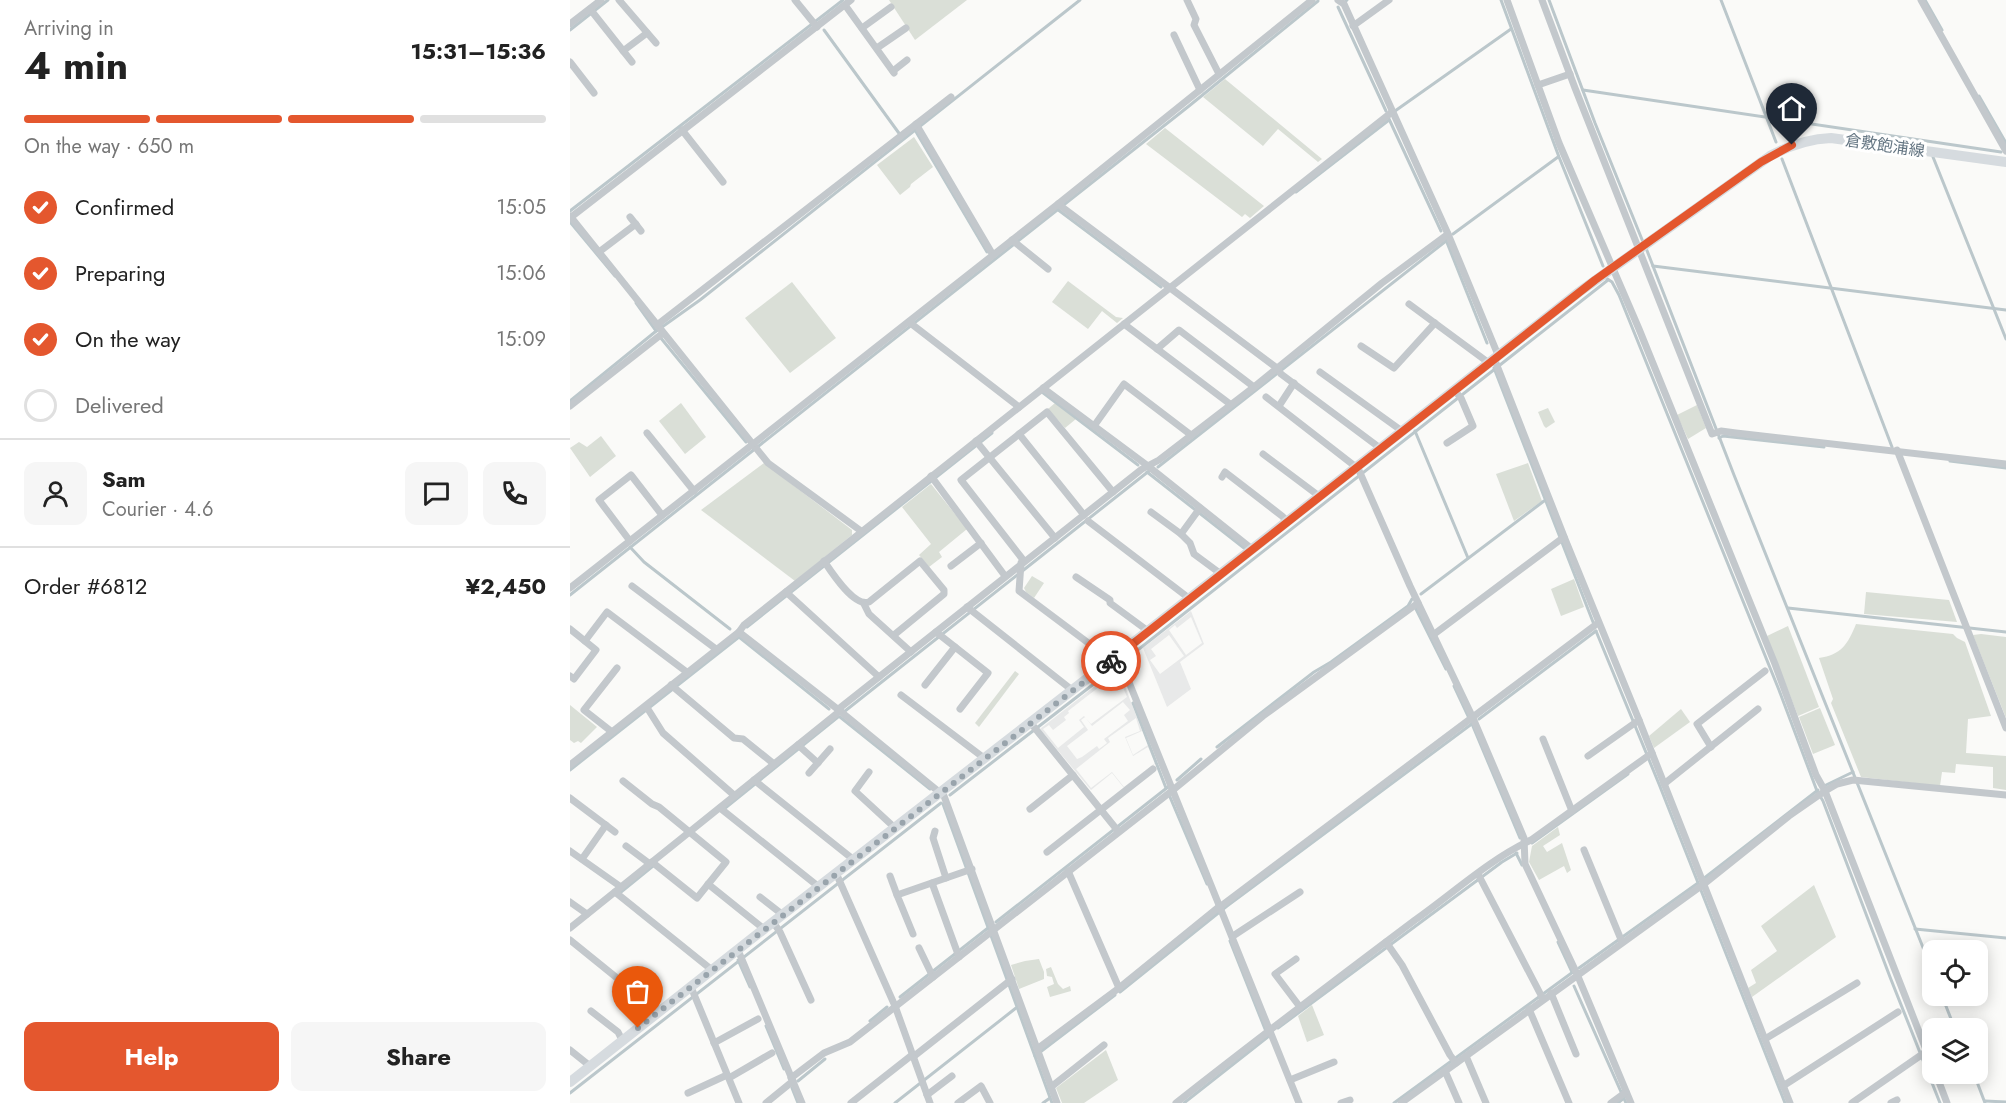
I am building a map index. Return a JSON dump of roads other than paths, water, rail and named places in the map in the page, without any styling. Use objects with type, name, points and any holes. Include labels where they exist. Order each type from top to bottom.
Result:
[{"type":"main road","name":"倉敷飽浦線","points":[[570,1082],[659,1012],[693,992],[712,970],[740,955],[764,929],[778,924],[819,887],[839,878],[854,860],[984,758],[1034,727],[1072,690],[1319,496],[1359,470],[1380,448],[1402,431],[1458,394],[1611,267],[1770,156],[1792,145],[1831,138],[2006,162]]},
{"type":"street","points":[[570,24],[592,11],[601,0]]},
{"type":"street","points":[[619,0],[656,43]]},
{"type":"street","points":[[795,0],[814,24]]},
{"type":"street","points":[[1187,0],[1196,19],[1194,25],[1220,74]]},
{"type":"street","points":[[570,588],[694,490],[755,447],[993,255],[1014,243],[1312,0]]},
{"type":"street","points":[[1338,0],[1344,4],[1448,234],[1562,539],[1598,623],[1649,755],[1664,784],[1701,884],[1790,1103]]},
{"type":"street","points":[[1353,26],[1389,0]]},
{"type":"street","points":[[1507,0],[1559,143],[1639,329],[1771,653],[1821,791],[1922,1051]]},
{"type":"street","points":[[1542,0],[1570,74],[1643,246],[1712,434],[1717,432],[2006,464]]},
{"type":"street","points":[[1921,0],[2006,151]]},
{"type":"street","points":[[861,531],[773,467],[660,331],[570,217],[814,24],[848,2],[862,28],[894,72],[907,60]]},
{"type":"street","points":[[862,28],[891,7]]},
{"type":"street","points":[[592,11],[632,62]]},
{"type":"street","points":[[877,48],[906,28]]},
{"type":"street","points":[[623,51],[647,33]]},
{"type":"street","points":[[1174,35],[1200,90]]},
{"type":"street","points":[[570,62],[594,93]]},
{"type":"street","points":[[1538,85],[1570,74]]},
{"type":"street","points":[[570,406],[951,97]]},
{"type":"street","points":[[570,765],[673,687],[716,649],[826,564],[861,531],[978,443],[1019,407],[1044,390],[1168,288],[1392,112]]},
{"type":"street","points":[[918,126],[993,255]]},
{"type":"street","points":[[682,130],[723,182]]},
{"type":"street","points":[[1060,206],[1380,448]]},
{"type":"street","points":[[630,217],[641,231]]},
{"type":"street","points":[[599,252],[636,224]]},
{"type":"street","points":[[570,928],[722,810],[735,796],[756,782],[774,764],[800,747],[840,711],[841,707],[911,652],[939,634],[1005,576],[1022,567],[1055,538],[1086,518],[1142,469],[1279,370],[1382,283],[1448,234]]},
{"type":"street","points":[[1014,243],[1048,269]]},
{"type":"street","points":[[1409,304],[1495,362]]},
{"type":"street","points":[[911,323],[1019,407]]},
{"type":"street","points":[[1361,345],[1394,369],[1435,323]]},
{"type":"street","points":[[1125,325],[1230,404]]},
{"type":"street","points":[[1157,349],[1179,330],[1254,387]]},
{"type":"street","points":[[1320,372],[1402,431]]},
{"type":"street","points":[[1279,406],[1294,383]]},
{"type":"street","points":[[1094,426],[1124,384],[1191,435]]},
{"type":"street","points":[[1044,390],[1148,466],[1198,510],[1252,549]]},
{"type":"street","points":[[1447,443],[1473,426],[1458,394]]},
{"type":"street","points":[[1266,397],[1359,470],[1524,838],[1525,864],[1577,974],[1624,1093],[1631,1103]]},
{"type":"street","points":[[1113,492],[1047,412],[961,480],[1022,567],[1019,591],[1115,658],[1173,790],[1233,936],[1268,1031],[1299,1103]]},
{"type":"street","points":[[647,433],[694,490]]},
{"type":"street","points":[[1019,434],[1086,518],[1190,598]]},
{"type":"street","points":[[978,443],[1055,538]]},
{"type":"street","points":[[1898,453],[2006,728]]},
{"type":"street","points":[[1263,454],[1319,496]]},
{"type":"street","points":[[1222,477],[1225,472],[1287,521]]},
{"type":"street","points":[[630,541],[599,500],[631,475],[662,515]]},
{"type":"street","points":[[932,478],[1005,576]]},
{"type":"street","points":[[1181,534],[1198,510]]},
{"type":"street","points":[[1152,512],[1191,543],[1194,554],[1221,574]]},
{"type":"street","points":[[1433,635],[1562,539]]},
{"type":"street","points":[[951,566],[981,543]]},
{"type":"street","points":[[864,604],[920,561],[944,590],[944,594],[894,635]]},
{"type":"street","points":[[826,564],[857,601],[864,604],[869,614],[911,652]]},
{"type":"street","points":[[1076,577],[1110,600],[1110,603],[1148,631]]},
{"type":"street","points":[[633,586],[716,649]]},
{"type":"street","points":[[789,594],[879,677]]},
{"type":"street","points":[[766,1103],[824,1053],[850,1042],[957,953],[991,931],[1068,871],[1116,829],[1173,790],[1263,716],[1418,603]]},
{"type":"street","points":[[970,609],[1072,690]]},
{"type":"street","points":[[585,641],[608,612],[688,673]]},
{"type":"street","points":[[1038,1052],[1220,908],[1598,623]]},
{"type":"street","points":[[570,629],[596,650],[574,679],[570,676]]},
{"type":"street","points":[[739,632],[941,792],[1009,982],[1057,1103]]},
{"type":"street","points":[[939,634],[988,673],[960,709]]},
{"type":"street","points":[[925,685],[955,647]]},
{"type":"street","points":[[612,732],[584,710],[617,668]]},
{"type":"street","points":[[1710,747],[1697,724],[1765,671]]},
{"type":"street","points":[[673,687],[734,738],[743,739],[774,764]]},
{"type":"street","points":[[901,695],[984,758]]},
{"type":"street","points":[[647,707],[663,733],[735,796]]},
{"type":"street","points":[[1664,784],[1758,710]]},
{"type":"street","points":[[1588,756],[1637,722]]},
{"type":"street","points":[[1034,727],[1116,829]]},
{"type":"street","points":[[1543,739],[1572,811]]},
{"type":"street","points":[[800,747],[818,763]]},
{"type":"street","points":[[809,773],[830,749]]},
{"type":"street","points":[[1176,1103],[1300,1007],[1479,877],[1514,848],[1572,811],[1649,755]]},
{"type":"street","points":[[1047,852],[1154,769]]},
{"type":"street","points":[[869,772],[855,791],[895,828]]},
{"type":"street","points":[[1030,809],[1073,774]]},
{"type":"street","points":[[1401,1103],[1445,1071],[1454,1061],[1466,1056],[1621,939],[1701,884],[1821,791],[1853,780],[2006,795]]},
{"type":"street","points":[[623,781],[726,862],[697,898],[626,846]]},
{"type":"street","points":[[756,782],[854,860]]},
{"type":"street","points":[[570,798],[615,832]]},
{"type":"street","points":[[722,810],[819,887]]},
{"type":"street","points":[[582,860],[606,825]]},
{"type":"street","points":[[932,836],[946,878]]},
{"type":"street","points":[[1584,850],[1621,939]]},
{"type":"street","points":[[570,851],[712,970]]},
{"type":"street","points":[[897,895],[969,870]]},
{"type":"street","points":[[1068,871],[1119,988]]},
{"type":"street","points":[[890,876],[913,934]]},
{"type":"street","points":[[1479,877],[1542,997]]},
{"type":"street","points":[[839,878],[895,1006],[929,1099],[952,1076]]},
{"type":"street","points":[[932,883],[957,953]]},
{"type":"street","points":[[708,884],[764,929]]},
{"type":"street","points":[[1233,936],[1300,892]]},
{"type":"street","points":[[760,897],[778,924],[811,1000]]},
{"type":"street","points":[[570,902],[587,914]]},
{"type":"street","points":[[570,940],[659,1012]]},
{"type":"street","points":[[1388,945],[1402,965],[1454,1061]]},
{"type":"street","points":[[919,948],[931,974]]},
{"type":"street","points":[[740,955],[802,1103]]},
{"type":"street","points":[[1296,958],[1275,974],[1300,1007]]},
{"type":"street","points":[[851,1103],[1009,982]]},
{"type":"street","points":[[1765,1040],[1857,982]]},
{"type":"street","points":[[693,992],[739,1103]]},
{"type":"street","points":[[1551,993],[1576,1054]]},
{"type":"street","points":[[1529,1009],[1569,1103]]},
{"type":"street","points":[[591,1011],[618,1032],[622,1040]]},
{"type":"street","points":[[1783,1086],[1898,1012]]},
{"type":"street","points":[[714,1043],[758,1019]]},
{"type":"street","points":[[1051,1087],[1104,1045]]},
{"type":"street","points":[[570,1050],[590,1066]]},
{"type":"street","points":[[688,1093],[728,1077],[772,1053]]},
{"type":"street","points":[[1852,1103],[1922,1055]]},
{"type":"street","points":[[1466,1056],[1486,1103]]},
{"type":"street","points":[[1290,1080],[1334,1062]]},
{"type":"street","points":[[1445,1071],[1459,1103]]},
{"type":"street","points":[[1940,1084],[1947,1103]]},
{"type":"street","points":[[958,1103],[981,1086],[990,1103]]},
{"type":"street","points":[[1611,1103],[1624,1093]]},
{"type":"street","points":[[1341,1103],[1350,1100]]},
{"type":"waterway","points":[[570,30],[608,0]]},
{"type":"waterway","points":[[570,211],[843,0]]},
{"type":"waterway","points":[[570,401],[1080,0]]},
{"type":"waterway","points":[[1501,0],[1559,157],[1603,266]]},
{"type":"waterway","points":[[1549,0],[1643,242]]},
{"type":"waterway","points":[[1721,0],[1776,142]]},
{"type":"waterway","points":[[1925,0],[1942,30]]},
{"type":"waterway","points":[[570,595],[1189,106],[1318,1]]},
{"type":"waterway","points":[[1338,7],[1386,111]]},
{"type":"waterway","points":[[1395,111],[1511,29]]},
{"type":"waterway","points":[[824,30],[901,136]]},
{"type":"waterway","points":[[1583,90],[2001,152]]},
{"type":"waterway","points":[[1979,96],[2006,143]]},
{"type":"waterway","points":[[1389,119],[1441,231]]},
{"type":"waterway","points":[[1296,192],[1389,120]]},
{"type":"waterway","points":[[915,130],[987,252]]},
{"type":"waterway","points":[[1453,234],[1558,157]]},
{"type":"waterway","points":[[1933,157],[2006,339]]},
{"type":"waterway","points":[[1782,159],[1892,447]]},
{"type":"waterway","points":[[1057,209],[1161,287]]},
{"type":"waterway","points":[[570,222],[615,276]]},
{"type":"waterway","points":[[1446,240],[1487,343]]},
{"type":"waterway","points":[[1158,467],[1446,241]]},
{"type":"waterway","points":[[1646,248],[1922,945]]},
{"type":"waterway","points":[[1653,266],[2006,310]]},
{"type":"waterway","points":[[1606,278],[1612,282],[1619,295],[1779,690],[1940,1103]]},
{"type":"waterway","points":[[1125,660],[1608,280]]},
{"type":"waterway","points":[[636,303],[656,331]]},
{"type":"waterway","points":[[660,337],[746,442]]},
{"type":"waterway","points":[[1494,368],[1593,622]]},
{"type":"waterway","points":[[1042,392],[1138,465]]},
{"type":"waterway","points":[[1415,431],[1468,558]]},
{"type":"waterway","points":[[747,627],[992,433]]},
{"type":"waterway","points":[[1719,438],[1723,436],[1824,447]]},
{"type":"waterway","points":[[1950,461],[2006,468]]},
{"type":"waterway","points":[[845,711],[1149,471]]},
{"type":"waterway","points":[[1147,472],[1244,548]]},
{"type":"waterway","points":[[1421,594],[1544,501]]},
{"type":"waterway","points":[[630,547],[644,562],[730,629]]},
{"type":"waterway","points":[[1217,747],[1314,672],[1408,606],[1412,599]]},
{"type":"waterway","points":[[1788,608],[2006,632]]},
{"type":"waterway","points":[[1416,609],[1446,669]]},
{"type":"waterway","points":[[1596,631],[1785,1103]]},
{"type":"waterway","points":[[1479,719],[1596,631]]},
{"type":"waterway","points":[[570,770],[739,637],[829,709]]},
{"type":"waterway","points":[[950,795],[1117,666]]},
{"type":"waterway","points":[[1454,686],[1469,718]]},
{"type":"waterway","points":[[1133,703],[1166,788]]},
{"type":"waterway","points":[[724,809],[838,717]]},
{"type":"waterway","points":[[840,717],[930,789]]},
{"type":"waterway","points":[[1120,992],[1227,906],[1473,723]]},
{"type":"waterway","points":[[1472,724],[1520,838]]},
{"type":"waterway","points":[[1177,780],[1201,759]]},
{"type":"waterway","points":[[1824,786],[1853,772]]},
{"type":"waterway","points":[[1532,843],[1628,774]]},
{"type":"waterway","points":[[996,922],[1168,787]]},
{"type":"waterway","points":[[1703,879],[1818,790]]},
{"type":"waterway","points":[[1170,797],[1207,884]]},
{"type":"waterway","points":[[570,1093],[941,803]]},
{"type":"waterway","points":[[943,804],[1052,1103]]},
{"type":"waterway","points":[[1516,853],[1522,865]]},
{"type":"waterway","points":[[1278,1028],[1517,853]]},
{"type":"waterway","points":[[621,892],[653,866]]},
{"type":"waterway","points":[[1579,968],[1698,883]]},
{"type":"waterway","points":[[900,997],[988,928]]},
{"type":"waterway","points":[[1915,929],[2006,938]]},
{"type":"waterway","points":[[1230,941],[1265,1029]]},
{"type":"waterway","points":[[1558,942],[1572,972]]},
{"type":"waterway","points":[[738,960],[750,987]]},
{"type":"waterway","points":[[1394,1103],[1573,972]]},
{"type":"waterway","points":[[1574,986],[1626,1103]]},
{"type":"waterway","points":[[1035,1056],[1115,995]]},
{"type":"waterway","points":[[1946,1006],[1951,1018]]},
{"type":"waterway","points":[[870,1021],[887,1007]]},
{"type":"waterway","points":[[895,1103],[1016,1008]]},
{"type":"waterway","points":[[766,1026],[784,1069]]},
{"type":"waterway","points":[[1184,1103],[1269,1036]]},
{"type":"waterway","points":[[798,1081],[825,1059]]},
{"type":"waterway","points":[[1978,1084],[1985,1103]]},
{"type":"waterway","points":[[792,1088],[798,1103]]},
{"type":"waterway","points":[[1043,1103],[1050,1098]]},
{"type":"waterway","points":[[1618,1103],[1624,1098]]},
{"type":"waterway","points":[[1985,1101],[2006,1102]]}]
